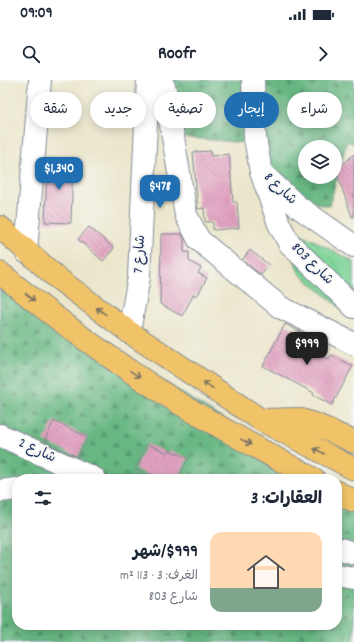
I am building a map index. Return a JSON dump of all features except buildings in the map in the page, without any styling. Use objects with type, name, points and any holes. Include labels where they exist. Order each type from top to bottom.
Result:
[{"type":"highway","points":[[0,227],[26,252],[62,282],[129,332],[261,420],[354,469]]},
{"type":"highway","points":[[0,273],[29,297],[131,372],[211,423],[305,474]]},
{"type":"highway","points":[[261,420],[298,420],[317,425],[354,442]]},
{"type":"highway","points":[[342,495],[354,501]]},
{"type":"street","points":[[26,252],[40,80]]},
{"type":"street","name":"شارع 7","points":[[129,332],[139,277],[148,80]]},
{"type":"street","points":[[161,80],[165,89],[186,215],[199,240],[280,307],[354,344]]},
{"type":"street","name":"شارع 8","points":[[253,80],[255,138],[261,172],[297,206],[354,246]]},
{"type":"street","name":"شارع 803","points":[[261,172],[279,224],[289,243],[354,307]]},
{"type":"street","name":"شارع 2","points":[[0,434],[85,474]]},
{"type":"street","points":[[0,445],[35,450]]},
{"type":"street","points":[[0,491],[12,490]]},
{"type":"street","points":[[342,549],[354,553]]},
{"type":"street","points":[[342,576],[354,578]]},
{"type":"green space","points":[[157,80],[354,80],[354,144],[347,141],[342,159],[342,140],[298,140],[298,184],[335,184],[329,206],[276,196],[246,143],[169,136],[167,128],[216,128],[216,92],[160,92]]},
{"type":"green space","points":[[281,223],[354,262],[354,319],[299,273]]},
{"type":"green space","points":[[0,282],[314,474],[12,474],[12,630],[342,630],[342,490],[354,497],[354,642],[0,642]]}]
